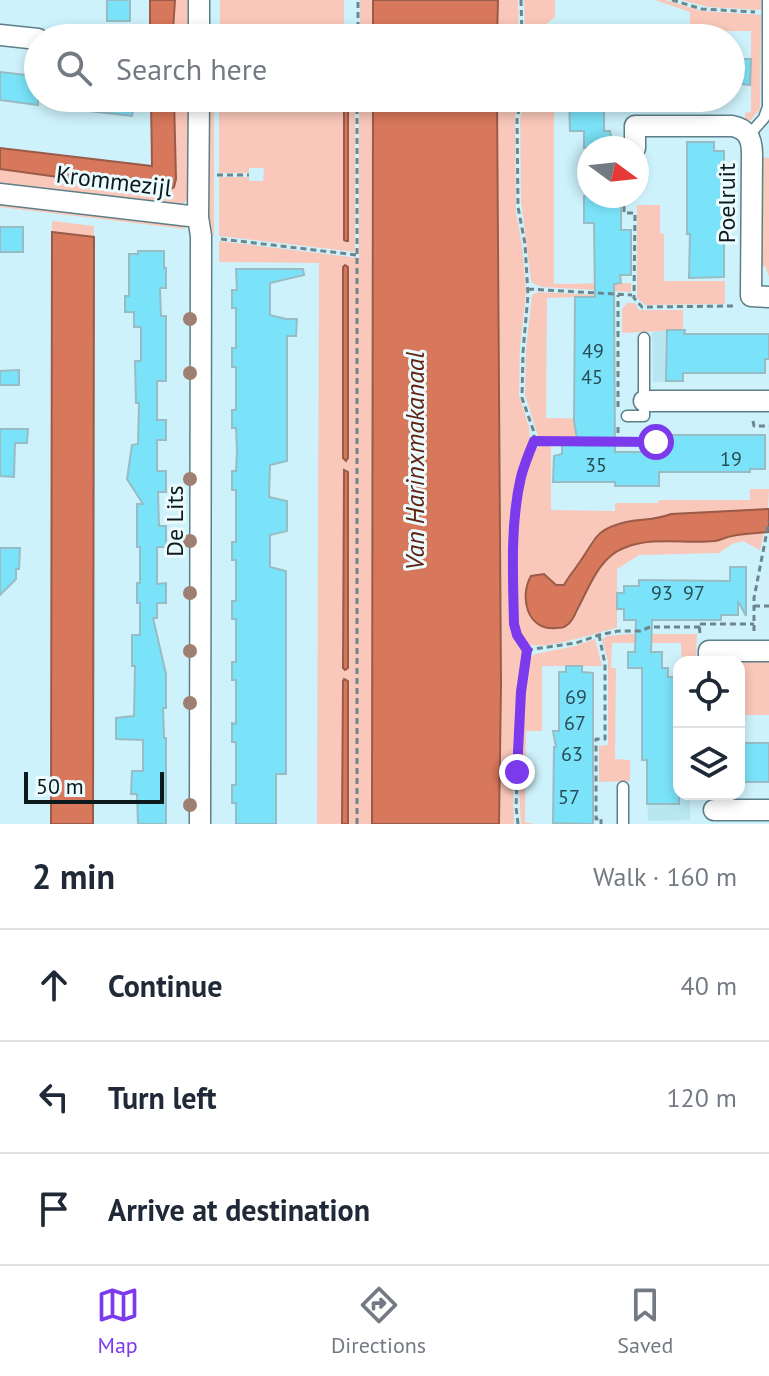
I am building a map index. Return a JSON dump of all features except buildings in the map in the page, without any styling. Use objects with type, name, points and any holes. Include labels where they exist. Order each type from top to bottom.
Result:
[{"type":"street","points":[[199,0],[199,24]]},
{"type":"street","points":[[0,35],[24,38]]},
{"type":"street","name":"Krommezijl","points":[[0,194],[198,217],[199,112]]},
{"type":"street","name":"Poelruit","points":[[635,136],[635,126],[732,126],[749,135],[752,142],[760,296]]},
{"type":"street","name":"De Lits","points":[[198,217],[201,236],[200,824]]},
{"type":"street","points":[[650,401],[769,401]]},
{"type":"street","points":[[709,656],[709,651],[762,651]]},
{"type":"street","points":[[712,809],[769,810]]},
{"type":"lane","points":[[749,135],[764,118],[768,107],[768,0]]},
{"type":"lane","points":[[627,416],[644,416],[650,401],[644,338]]},
{"type":"lane","points":[[623,787],[623,824]]},
{"type":"path","points":[[358,0],[358,24]]},
{"type":"path","points":[[521,0],[522,24]]},
{"type":"path","points":[[672,0],[702,9],[768,13]]},
{"type":"path","points":[[357,112],[357,824]]},
{"type":"path","points":[[518,824],[520,708],[527,650],[514,624],[514,548],[521,476],[534,441],[534,432],[522,398],[528,289],[525,244],[518,207],[519,112]]},
{"type":"path","points":[[217,175],[249,175]]},
{"type":"path","points":[[624,208],[624,213],[635,213],[634,298],[642,307],[751,306],[760,296]]},
{"type":"path","points":[[217,238],[357,255]]},
{"type":"path","points":[[528,289],[634,295]]},
{"type":"path","points":[[618,295],[618,443]]},
{"type":"path","points":[[534,441],[656,442],[650,401]]},
{"type":"path","points":[[762,651],[754,598],[769,521]]},
{"type":"path","points":[[754,606],[769,606]]},
{"type":"path","points":[[527,650],[576,643],[618,631],[640,631],[650,627],[700,627]]},
{"type":"path","points":[[599,635],[605,664],[605,739],[596,739],[596,819],[601,818],[601,824]]},
{"type":"shaded area","points":[[175,0],[190,0],[190,24],[173,24]]},
{"type":"shaded area","points":[[220,0],[344,0],[344,24],[220,24]]},
{"type":"shaded area","points":[[360,0],[373,0],[373,24],[360,24]]},
{"type":"shaded area","points":[[498,0],[518,0],[519,24],[497,24]]},
{"type":"shaded area","points":[[524,0],[555,0],[555,17],[546,24],[525,24]]},
{"type":"shaded area","points":[[655,0],[702,11],[761,15],[760,109],[748,123],[745,122],[745,113],[751,112],[751,31],[745,31],[745,24],[690,24],[690,12]]},
{"type":"shaded area","points":[[681,0],[761,0],[761,10],[708,7]]},
{"type":"shaded area","points":[[174,112],[189,112],[189,196],[179,205],[0,184],[0,169],[61,176],[176,179]]},
{"type":"shaded area","points":[[207,112],[214,112],[214,236],[207,235]]},
{"type":"shaded area","points":[[219,112],[344,112],[345,241],[348,240],[348,112],[355,112],[355,252],[219,236],[219,177],[249,177],[249,181],[263,181],[264,168],[249,168],[249,173],[219,173]]},
{"type":"shaded area","points":[[359,112],[373,112],[372,824],[348,824],[348,681],[343,681],[342,824],[317,824],[319,263],[219,262],[219,241],[359,258]],"holes":[[[345,265],[348,267],[348,458],[343,459],[343,268]],[[344,470],[348,472],[348,668],[345,670]]]},
{"type":"shaded area","points":[[497,112],[516,112],[516,212],[526,292],[519,395],[530,441],[517,482],[511,533],[511,627],[523,655],[514,742],[514,824],[499,824]]},
{"type":"shaded area","points":[[522,112],[554,112],[554,284],[631,283],[631,292],[542,287],[531,281],[521,201]]},
{"type":"shaded area","points":[[759,157],[769,158],[769,277],[765,266],[759,266]]},
{"type":"shaded area","points":[[0,202],[183,224],[185,229],[0,207]]},
{"type":"shaded area","points":[[660,205],[660,233],[664,234],[664,281],[725,281],[725,304],[645,305],[637,298],[637,208]]},
{"type":"shaded area","points":[[52,221],[94,226],[94,237],[52,232]]},
{"type":"shaded area","points":[[538,292],[614,296],[547,298],[546,418],[614,419],[614,440],[545,440],[538,436],[525,395],[532,295]]},
{"type":"shaded area","points":[[627,303],[635,303],[639,310],[683,310],[683,330],[622,333],[622,309]]},
{"type":"shaded area","points":[[683,330],[683,382],[653,382],[652,332]]},
{"type":"shaded area","points":[[540,446],[551,446],[551,510],[615,511],[615,503],[658,503],[659,500],[750,500],[750,489],[769,489],[768,509],[671,514],[628,522],[592,540],[564,585],[556,585],[544,574],[566,627],[601,567],[619,550],[645,542],[715,541],[733,535],[764,532],[760,550],[743,541],[719,553],[639,555],[617,569],[617,628],[557,643],[526,643],[519,635],[516,619],[517,520],[524,474],[531,456]]},
{"type":"shaded area","points":[[697,634],[696,656],[682,656],[681,643],[612,643],[611,668],[616,668],[615,759],[630,760],[630,781],[599,782],[599,746],[608,745],[608,661],[602,640],[607,636]]},
{"type":"shaded area","points":[[595,639],[602,666],[542,666],[542,731],[526,731],[525,822],[534,824],[521,824],[520,740],[530,658],[535,654]]},
{"type":"shaded area","points":[[769,661],[769,715],[745,715],[745,662]]},
{"type":"shaded area","points":[[673,787],[673,800],[690,800],[690,820],[648,821],[647,788]]},
{"type":"water","points":[[150,0],[175,0],[173,24],[150,24]]},
{"type":"water","points":[[373,0],[498,0],[497,24],[373,24]]},
{"type":"water","points":[[151,112],[174,112],[176,179],[174,187],[166,192],[0,169],[0,148],[152,166]]},
{"type":"water","points":[[344,112],[348,112],[348,241],[344,240]]},
{"type":"water","name":"Van Harinxmakanaal","points":[[373,112],[497,112],[499,824],[372,824]]},
{"type":"water","points":[[52,232],[94,237],[93,824],[51,824]]},
{"type":"water","points":[[345,265],[348,267],[346,461],[343,458]]},
{"type":"water","points":[[344,470],[348,472],[348,668],[345,670],[343,668]]},
{"type":"water","points":[[769,509],[769,532],[704,542],[646,542],[615,552],[601,566],[573,618],[564,627],[538,624],[528,611],[526,593],[531,576],[544,574],[556,585],[564,585],[596,537],[615,525],[671,514]]},
{"type":"water","points":[[344,679],[348,681],[348,824],[342,824]]},
{"type":"route","points":[[517,772],[521,692],[527,650],[514,624],[516,506],[521,476],[534,441],[656,442]]}]
